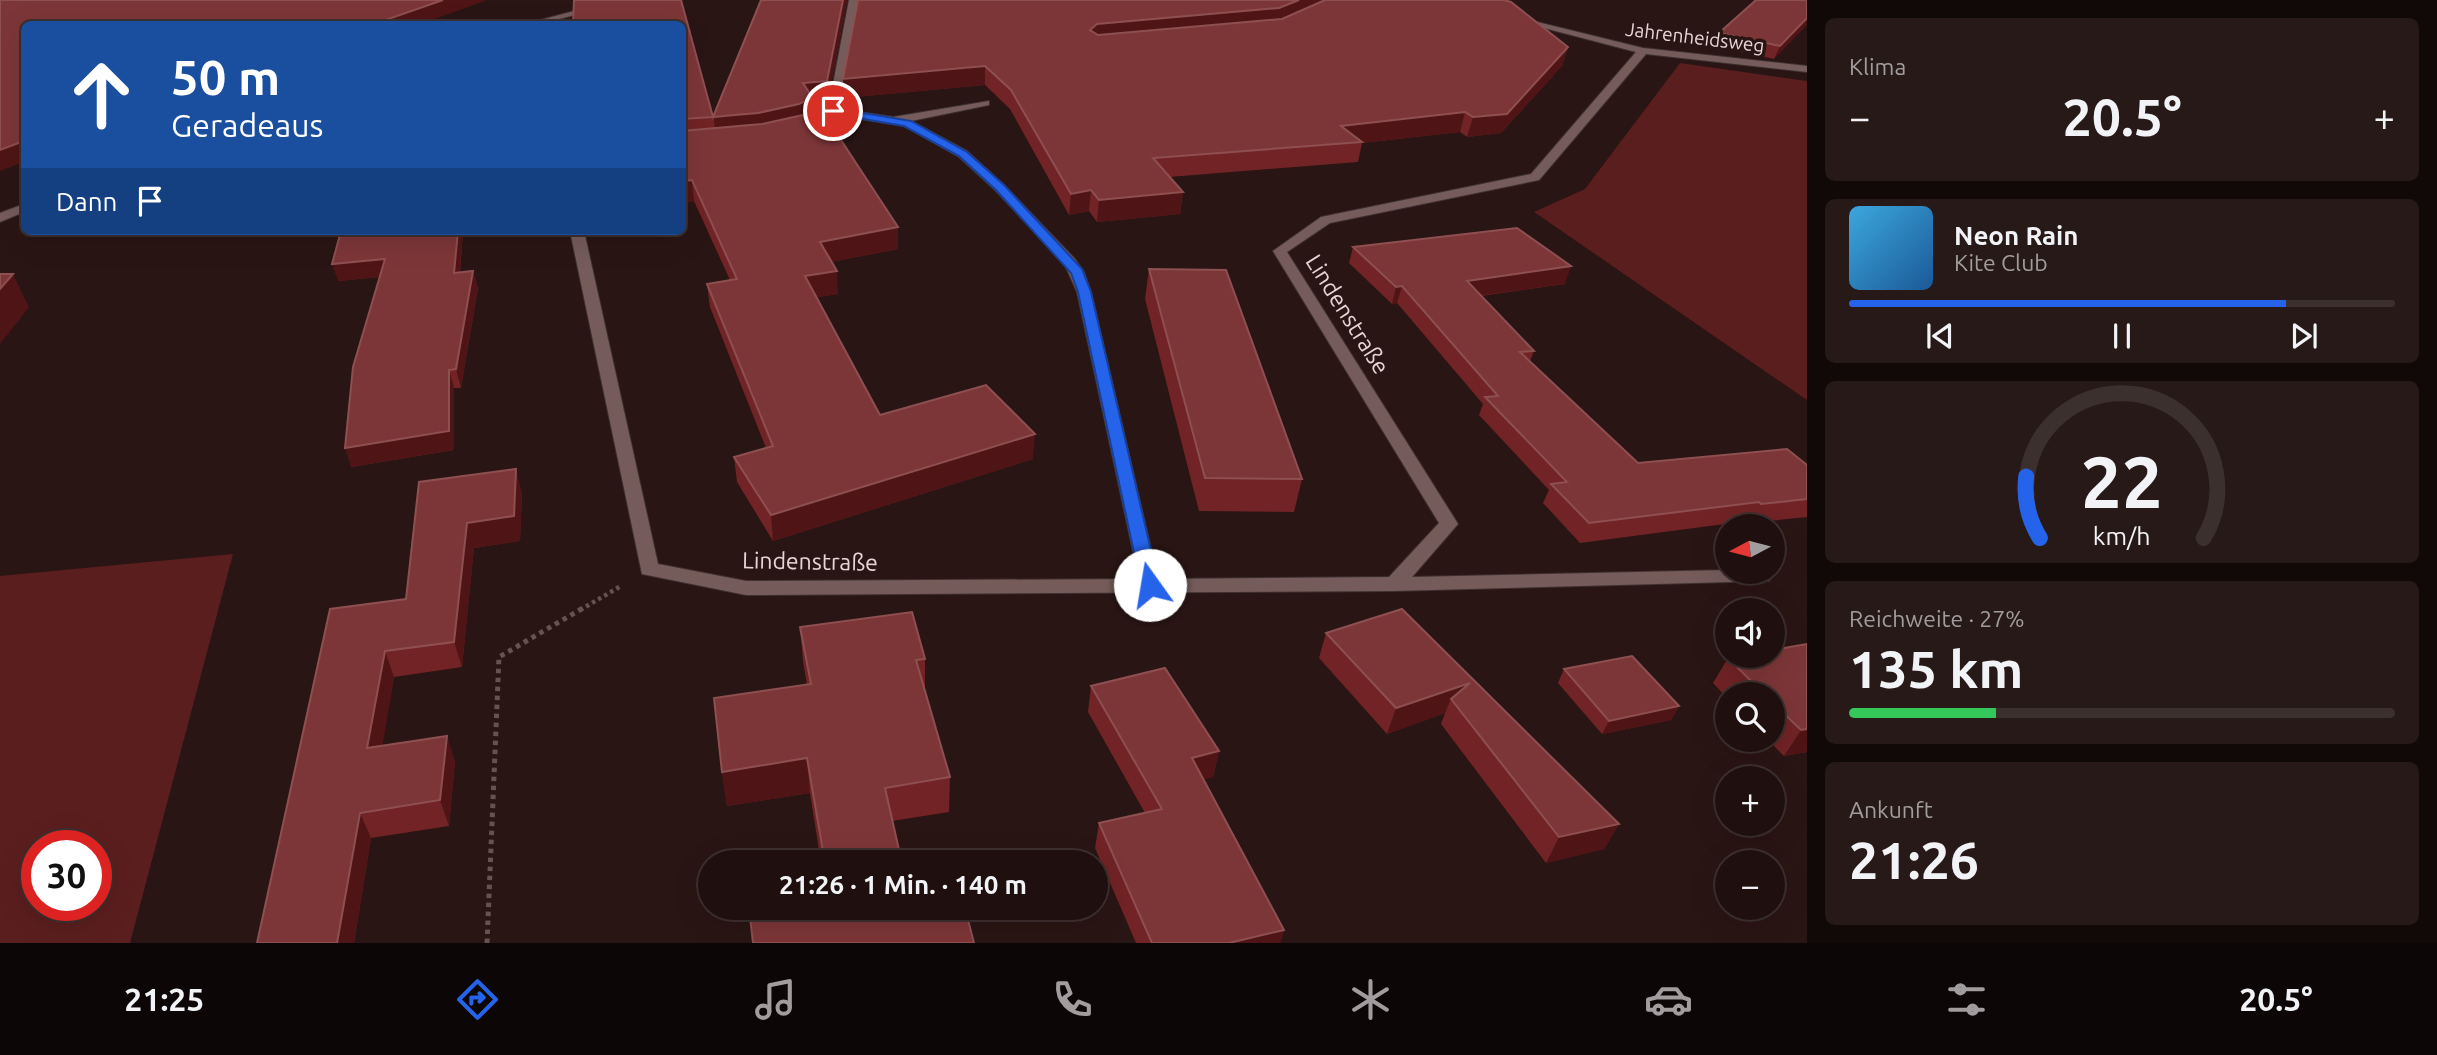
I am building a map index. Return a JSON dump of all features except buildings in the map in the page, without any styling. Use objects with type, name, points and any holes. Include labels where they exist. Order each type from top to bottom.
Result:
[{"type":"street","points":[[542,21],[627,0]]},
{"type":"street","points":[[817,125],[833,111],[854,0]]},
{"type":"street","name":"Jahrenheidsweg","points":[[1511,16],[1562,32],[1643,51],[1807,69]]},
{"type":"street","name":"Lindenstraße","points":[[1394,584],[1449,524],[1280,251],[1326,220],[1535,177],[1643,51]]},
{"type":"street","points":[[896,120],[985,103]]},
{"type":"street","points":[[833,111],[896,120],[917,128],[963,154],[1000,188],[1077,272],[1150,585]]},
{"type":"street","points":[[0,218],[21,209]]},
{"type":"street","points":[[578,235],[649,569]]},
{"type":"street","name":"Lindenstraße","points":[[649,569],[746,588],[1394,584],[1715,577]]},
{"type":"path","points":[[487,943],[499,657],[649,569]]},
{"type":"shaded area","points":[[1680,63],[1807,81],[1807,400],[1534,212],[1585,189]]},
{"type":"shaded area","points":[[233,554],[130,943],[0,943],[0,576]]},
{"type":"route","points":[[833,111],[907,123],[963,154],[1000,188],[1077,272],[1084,292],[1150,585]]}]
